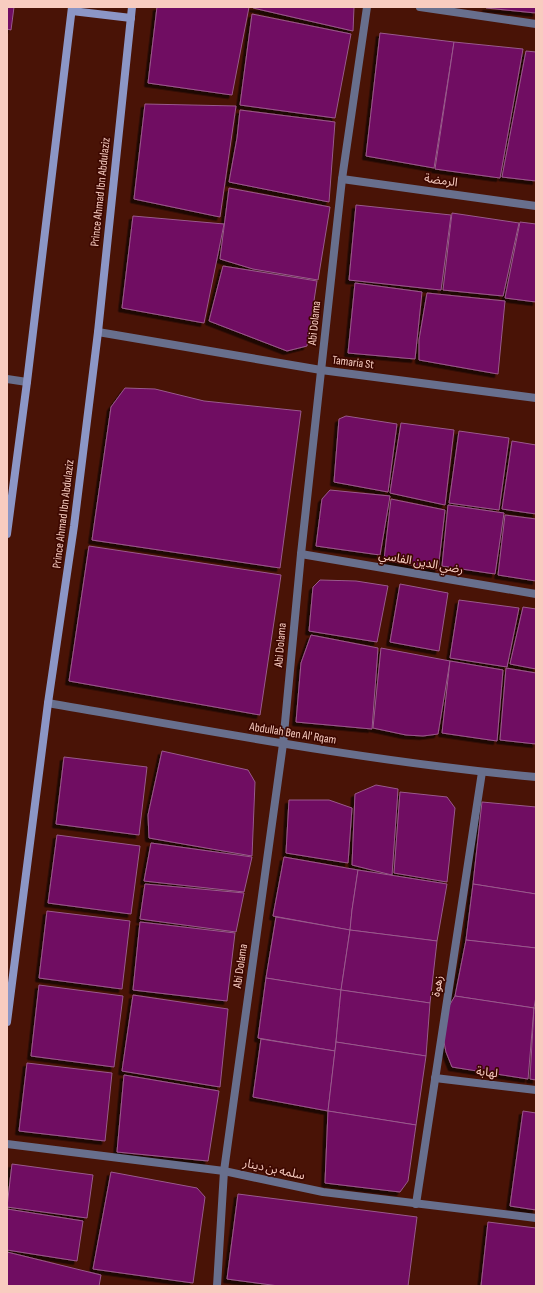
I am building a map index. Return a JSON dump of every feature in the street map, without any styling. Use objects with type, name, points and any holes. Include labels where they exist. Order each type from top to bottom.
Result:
[{"type":"street","name":"Prince Ahmad Ibn Abdulaziz","points":[[7,1022],[48,703],[74,526],[98,332],[132,7]]},
{"type":"street","name":"Abi Dolama","points":[[217,1286],[224,1171],[283,744],[301,554],[342,178],[367,7]]},
{"type":"street","points":[[420,7],[536,24]]},
{"type":"street","points":[[7,534],[28,382],[72,9],[131,18]]},
{"type":"street","name":"الرمضة","points":[[342,178],[536,206]]},
{"type":"street","name":"Tamaria St","points":[[98,332],[321,370],[536,398]]},
{"type":"street","points":[[7,379],[28,382]]},
{"type":"street","name":"رضي الدين الفاسي","points":[[301,554],[536,594]]},
{"type":"street","name":"Abdullah Ben Al' Rqam","points":[[48,703],[283,744],[482,772],[536,777]]},
{"type":"street","name":"زهوة","points":[[416,1204],[482,772]]},
{"type":"street","name":"لهابة","points":[[435,1078],[536,1090]]},
{"type":"street","name":"سلمه بن دينار","points":[[7,1144],[224,1171],[323,1192],[536,1218]]},
{"type":"building","points":[[7,7],[14,7],[11,30],[7,29]]},
{"type":"building","points":[[157,7],[249,7],[232,95],[148,83]]},
{"type":"building","points":[[354,7],[353,31],[253,8]]},
{"type":"building","points":[[536,7],[536,13],[486,8]]},
{"type":"building","points":[[252,14],[351,34],[335,118],[240,105]]},
{"type":"building","points":[[380,33],[454,42],[434,168],[366,156]]},
{"type":"building","points":[[454,42],[523,49],[500,178],[435,169]]},
{"type":"building","points":[[526,51],[536,52],[536,181],[502,177]]},
{"type":"building","points":[[145,104],[236,106],[220,217],[134,199]]},
{"type":"building","points":[[240,110],[335,122],[329,202],[229,182],[237,138]]},
{"type":"building","points":[[229,188],[330,207],[318,280],[253,269],[220,259]]},
{"type":"building","points":[[356,205],[451,215],[441,290],[349,280]]},
{"type":"building","points":[[452,213],[519,223],[503,296],[443,290]]},
{"type":"building","points":[[133,216],[224,224],[204,323],[122,308]]},
{"type":"building","points":[[520,222],[536,224],[536,302],[505,298]]},
{"type":"building","points":[[223,266],[317,281],[307,346],[287,351],[209,321]]},
{"type":"building","points":[[355,283],[422,292],[415,359],[348,353]]},
{"type":"building","points":[[427,293],[505,301],[498,374],[419,360],[419,340]]},
{"type":"building","points":[[125,388],[155,389],[204,401],[301,411],[280,568],[92,540],[111,407]]},
{"type":"building","points":[[346,416],[397,424],[388,492],[334,482],[339,419]]},
{"type":"building","points":[[401,423],[454,430],[445,505],[390,493]]},
{"type":"building","points":[[459,431],[509,438],[499,510],[449,503]]},
{"type":"building","points":[[512,441],[536,445],[536,514],[502,509]]},
{"type":"building","points":[[330,490],[390,496],[380,555],[316,546],[322,499]]},
{"type":"building","points":[[391,499],[445,510],[438,570],[384,560]]},
{"type":"building","points":[[448,505],[504,513],[495,574],[442,566]]},
{"type":"building","points":[[505,515],[536,519],[536,581],[498,575]]},
{"type":"building","points":[[89,546],[281,575],[260,715],[69,681]]},
{"type":"building","points":[[320,580],[356,581],[388,586],[377,642],[309,631],[313,587]]},
{"type":"building","points":[[400,584],[448,593],[439,651],[390,642]]},
{"type":"building","points":[[459,600],[519,608],[507,667],[450,658]]},
{"type":"building","points":[[523,607],[536,609],[536,669],[510,664]]},
{"type":"building","points":[[311,635],[378,648],[372,729],[296,722],[301,663]]},
{"type":"building","points":[[381,648],[450,661],[438,734],[423,736],[406,735],[373,728]]},
{"type":"building","points":[[450,661],[503,670],[497,741],[442,733]]},
{"type":"building","points":[[506,668],[536,673],[536,744],[500,740]]},
{"type":"building","points":[[162,751],[248,770],[255,782],[252,856],[149,838],[148,815]]},
{"type":"building","points":[[64,757],[147,767],[139,835],[56,824]]},
{"type":"building","points":[[376,785],[398,789],[392,875],[352,865],[355,794]]},
{"type":"building","points":[[400,792],[447,797],[455,808],[447,882],[394,873]]},
{"type":"building","points":[[289,800],[329,800],[352,808],[348,863],[286,853]]},
{"type":"building","points":[[482,802],[536,807],[536,894],[473,884]]},
{"type":"building","points":[[57,835],[140,846],[131,914],[48,903]]},
{"type":"building","points":[[151,843],[252,857],[244,892],[144,881]]},
{"type":"building","points":[[284,857],[358,870],[350,930],[273,916]]},
{"type":"building","points":[[358,870],[447,884],[437,941],[350,930]]},
{"type":"building","points":[[145,884],[244,893],[236,932],[140,919]]},
{"type":"building","points":[[473,884],[536,894],[536,948],[466,940]]},
{"type":"building","points":[[47,911],[130,921],[122,989],[39,978]]},
{"type":"building","points":[[276,917],[350,930],[341,990],[266,978]]},
{"type":"building","points":[[140,922],[235,933],[227,1001],[133,990]]},
{"type":"building","points":[[350,930],[437,941],[430,1003],[341,990]]},
{"type":"building","points":[[466,940],[536,948],[536,996],[534,1008],[455,996]]},
{"type":"building","points":[[266,978],[341,990],[335,1051],[258,1038]]},
{"type":"building","points":[[39,985],[123,996],[114,1067],[31,1056]]},
{"type":"building","points":[[341,990],[430,1003],[426,1056],[336,1042]]},
{"type":"building","points":[[133,995],[228,1009],[220,1087],[122,1071]]},
{"type":"building","points":[[455,996],[534,1008],[528,1079],[452,1067],[446,1052],[443,1037],[449,1006]]},
{"type":"building","points":[[534,1008],[536,1008],[536,1080],[530,1079]]},
{"type":"building","points":[[261,1039],[335,1051],[328,1111],[253,1097]]},
{"type":"building","points":[[336,1042],[426,1056],[416,1125],[328,1111]]},
{"type":"building","points":[[27,1063],[112,1073],[105,1141],[19,1131]]},
{"type":"building","points":[[124,1075],[219,1091],[208,1161],[117,1152]]},
{"type":"building","points":[[328,1111],[416,1125],[408,1181],[400,1192],[325,1183]]},
{"type":"building","points":[[523,1111],[536,1113],[536,1210],[510,1206]]},
{"type":"building","points":[[12,1164],[93,1175],[87,1218],[7,1207]]},
{"type":"building","points":[[111,1172],[197,1188],[205,1197],[193,1283],[93,1269]]},
{"type":"building","points":[[238,1194],[417,1217],[408,1286],[279,1286],[227,1279]]},
{"type":"building","points":[[7,1209],[83,1221],[77,1261],[7,1250]]},
{"type":"building","points":[[488,1222],[536,1228],[536,1286],[481,1286]]},
{"type":"building","points":[[7,1252],[101,1275],[99,1286],[7,1286]]}]
